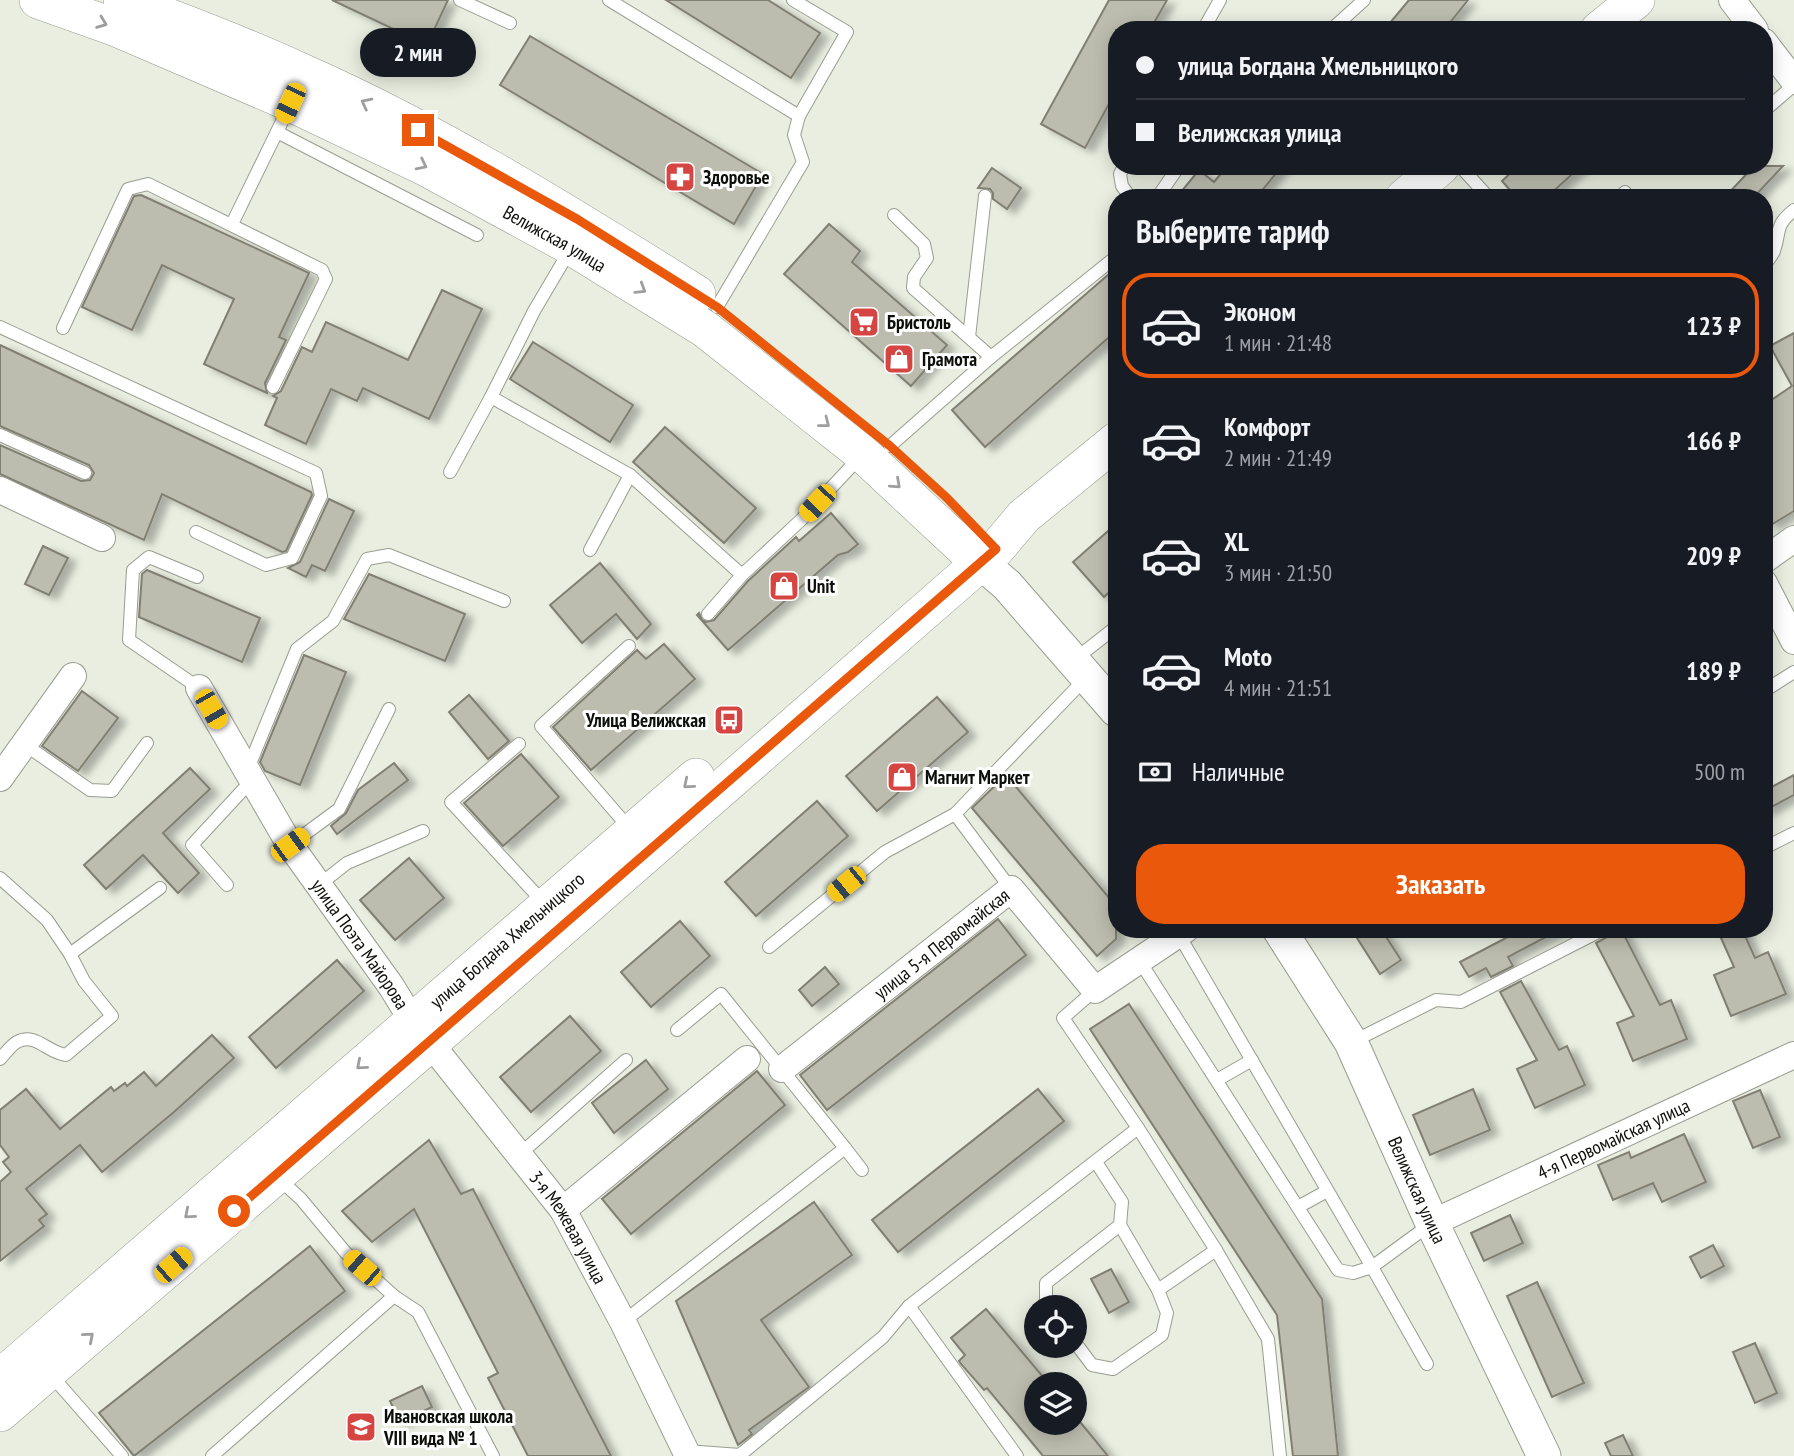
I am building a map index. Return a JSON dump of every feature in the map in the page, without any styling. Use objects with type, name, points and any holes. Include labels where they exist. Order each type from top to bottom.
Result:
[{"type":"main road","name":"Велижская улица","points":[[38,0],[294,97],[440,141],[577,219],[717,307],[876,450]]},
{"type":"main road","name":"Велижская улица","points":[[122,0],[162,7],[294,97],[572,247],[705,329],[947,498],[986,556]]},
{"type":"main road","points":[[1610,21],[1636,0]]},
{"type":"main road","points":[[1415,189],[1431,175]]},
{"type":"main road","name":"улица Богдана Хмельницкого","points":[[0,1378],[421,1032],[986,556],[1024,516],[1108,448]]},
{"type":"main road","name":"улица Богдана Хмельницкого","points":[[0,1413],[276,1176],[546,905],[632,831],[986,556]]},
{"type":"street","points":[[1732,0],[1748,21]]},
{"type":"street","points":[[1773,54],[1794,83]]},
{"type":"street","points":[[0,490],[102,538]]},
{"type":"street","points":[[1773,554],[1794,539]]},
{"type":"street","name":"Велижская улица","points":[[986,556],[1108,700]]},
{"type":"street","points":[[1773,600],[1794,641]]},
{"type":"street","points":[[0,778],[73,676]]},
{"type":"street","name":"улица Поэта Майорова","points":[[199,688],[290,845],[421,1032]]},
{"type":"street","name":"улица 5-я Первомайская","points":[[782,1069],[1011,888],[1095,990]]},
{"type":"street","points":[[1095,990],[1173,938]]},
{"type":"street","name":"Велижская улица","points":[[1285,938],[1351,1042],[1432,1223],[1544,1456]]},
{"type":"street","name":"3-я Межевая улица","points":[[421,1032],[563,1210],[623,1322],[687,1454]]},
{"type":"street","name":"4-я Первомайская улица","points":[[1432,1223],[1794,1055]]},
{"type":"street","points":[[563,1210],[747,1059]]},
{"type":"lane","points":[[460,0],[510,23]]},
{"type":"lane","points":[[609,0],[799,116]]},
{"type":"lane","points":[[717,307],[803,162],[794,135],[799,116],[847,32],[793,0]]},
{"type":"lane","points":[[1208,21],[1220,0]]},
{"type":"lane","points":[[1341,21],[1364,0]]},
{"type":"lane","points":[[1773,103],[1794,83]]},
{"type":"lane","points":[[232,224],[294,97],[477,235]]},
{"type":"lane","points":[[1468,175],[1481,189]]},
{"type":"lane","points":[[63,328],[128,189],[148,184],[322,270],[326,279],[273,387]]},
{"type":"lane","points":[[969,337],[985,196]]},
{"type":"lane","points":[[1773,252],[1777,231],[1784,218],[1794,210]]},
{"type":"lane","points":[[894,215],[924,244],[927,258],[914,277],[914,288],[991,356]]},
{"type":"lane","points":[[450,472],[534,311],[572,247]]},
{"type":"lane","points":[[708,614],[742,575],[876,450],[1108,263]]},
{"type":"lane","points":[[0,327],[316,473],[321,496],[292,558],[266,565],[195,532]]},
{"type":"lane","points":[[491,397],[630,475],[742,575]]},
{"type":"lane","points":[[0,435],[85,473]]},
{"type":"lane","points":[[590,550],[630,475]]},
{"type":"lane","points":[[227,884],[192,845],[249,775],[297,649],[333,621],[368,559],[389,555],[505,601]]},
{"type":"lane","points":[[197,577],[149,557],[133,570],[129,640],[199,688]]},
{"type":"lane","points":[[769,947],[885,852],[955,814],[1108,636]]},
{"type":"lane","points":[[629,646],[541,726],[632,831]]},
{"type":"lane","points":[[1773,685],[1794,672]]},
{"type":"lane","points":[[290,845],[340,809],[389,709]]},
{"type":"lane","points":[[24,744],[90,790],[113,790],[147,743]]},
{"type":"lane","points":[[519,744],[451,802],[546,905]]},
{"type":"lane","points":[[955,814],[1011,888]]},
{"type":"lane","points":[[319,885],[347,863],[423,831]]},
{"type":"lane","points":[[1773,844],[1794,833]]},
{"type":"lane","points":[[0,878],[47,920],[84,981],[112,1016],[66,1055],[58,1054],[38,1041],[29,1040],[17,1042],[0,1059]]},
{"type":"lane","points":[[70,954],[160,888]]},
{"type":"lane","points":[[1185,938],[1252,1060],[1427,1364]]},
{"type":"lane","points":[[1351,1042],[1436,1000],[1461,1002],[1586,938]]},
{"type":"lane","points":[[1139,960],[1338,1270],[1353,1273],[1372,1267],[1432,1223]]},
{"type":"lane","points":[[1095,990],[1063,1018],[1138,1128],[1268,1339],[1280,1456]]},
{"type":"lane","points":[[677,1030],[721,994],[862,1170]]},
{"type":"lane","points":[[519,1155],[626,1060]]},
{"type":"lane","points":[[1217,1080],[1252,1060]]},
{"type":"lane","points":[[687,1454],[740,1455],[883,1337],[909,1306],[1138,1128]]},
{"type":"lane","points":[[623,1322],[845,1148]]},
{"type":"lane","points":[[1087,1358],[1092,1365],[1113,1369],[1162,1335],[1167,1313],[1120,1225],[1122,1202],[1096,1162]]},
{"type":"lane","points":[[276,1176],[300,1199],[346,1253],[394,1296],[418,1312],[492,1456]]},
{"type":"lane","points":[[1298,1207],[1327,1191]]},
{"type":"lane","points":[[1046,1295],[1046,1283],[1120,1225]]},
{"type":"lane","points":[[1157,1290],[1216,1251]]},
{"type":"lane","points":[[212,1456],[394,1296]]},
{"type":"lane","points":[[909,1306],[1017,1456]]},
{"type":"lane","points":[[48,1372],[122,1456]]},
{"type":"building","points":[[332,0],[448,0],[427,45]]},
{"type":"building","points":[[666,0],[768,0],[820,33],[791,78]]},
{"type":"building","points":[[1109,0],[1167,0],[1155,21],[1108,21],[1108,106],[1085,148],[1041,124]]},
{"type":"building","points":[[1409,0],[1468,0],[1451,21],[1392,21]]},
{"type":"building","points":[[530,36],[763,174],[734,224],[500,85]]},
{"type":"building","points":[[1773,166],[1783,166],[1761,189],[1732,189],[1746,175],[1773,175]]},
{"type":"building","points":[[992,168],[1021,188],[1007,209],[993,199],[990,189],[978,188]]},
{"type":"building","points":[[1195,175],[1205,175],[1214,182],[1220,175],[1275,175],[1263,189],[1183,189]]},
{"type":"building","points":[[1508,175],[1571,175],[1556,189],[1509,189],[1502,181]]},
{"type":"building","points":[[141,195],[309,273],[279,337],[286,340],[265,383],[267,393],[204,364],[234,299],[162,265],[132,330],[82,307],[134,196]]},
{"type":"building","points":[[829,224],[860,251],[852,262],[947,345],[911,386],[784,274]]},
{"type":"building","points":[[1108,275],[1108,338],[985,447],[952,410]]},
{"type":"building","points":[[442,290],[482,309],[429,419],[363,388],[357,401],[331,389],[306,444],[265,425],[277,398],[273,396],[281,391],[302,347],[312,352],[326,322],[408,360]]},
{"type":"building","points":[[1794,333],[1794,511],[1773,524],[1773,399],[1792,386],[1773,351],[1773,344]]},
{"type":"building","points":[[533,342],[633,405],[610,442],[510,379]]},
{"type":"building","points":[[0,345],[311,492],[286,551],[282,552],[162,494],[144,540],[0,474],[0,445],[81,481],[90,480],[94,473],[89,465],[0,426]]},
{"type":"building","points":[[665,427],[756,508],[724,543],[633,462]]},
{"type":"building","points":[[329,499],[354,511],[325,571],[312,565],[306,577],[288,568],[300,562]]},
{"type":"building","points":[[831,513],[858,544],[848,552],[838,555],[728,650],[697,615],[699,613],[706,622],[714,620],[748,581],[796,537],[799,541]]},
{"type":"building","points":[[1108,531],[1108,593],[1104,597],[1073,562]]},
{"type":"building","points":[[43,546],[68,558],[49,595],[25,584]]},
{"type":"building","points":[[600,563],[651,624],[637,639],[616,614],[582,643],[550,605]]},
{"type":"building","points":[[147,570],[260,618],[242,662],[139,617],[142,574]]},
{"type":"building","points":[[369,574],[465,614],[445,661],[344,619]]},
{"type":"building","points":[[664,644],[695,679],[591,770],[553,727],[637,650],[646,659]]},
{"type":"building","points":[[304,655],[346,672],[300,785],[265,771],[260,762]]},
{"type":"building","points":[[82,691],[118,718],[78,771],[42,746]]},
{"type":"building","points":[[469,695],[509,741],[488,759],[449,712]]},
{"type":"building","points":[[937,697],[968,732],[877,811],[846,776]]},
{"type":"building","points":[[521,754],[559,797],[503,846],[464,803]]},
{"type":"building","points":[[394,763],[408,780],[337,834],[331,826],[346,813],[358,790]]},
{"type":"building","points":[[190,768],[210,789],[163,833],[199,873],[178,893],[143,855],[106,889],[84,865]]},
{"type":"building","points":[[1006,775],[1108,896],[1108,938],[1116,939],[1097,956],[972,808]]},
{"type":"building","points":[[1794,775],[1794,795],[1773,806],[1773,786]]},
{"type":"building","points":[[817,801],[848,836],[756,916],[725,882]]},
{"type":"building","points":[[409,858],[444,898],[395,940],[360,900]]},
{"type":"building","points":[[998,919],[1026,955],[827,1110],[800,1075]]},
{"type":"building","points":[[680,921],[710,956],[651,1007],[621,972]]},
{"type":"building","points":[[1357,938],[1387,938],[1401,960],[1380,974]]},
{"type":"building","points":[[1506,938],[1544,938],[1508,957],[1513,966],[1491,977],[1486,968],[1469,977],[1460,962]]},
{"type":"building","points":[[1605,938],[1626,938],[1660,1005],[1671,1000],[1687,1039],[1633,1061],[1617,1023],[1634,1016],[1596,943]]},
{"type":"building","points":[[1721,938],[1746,938],[1755,958],[1768,952],[1786,994],[1731,1016],[1714,975],[1734,967]]},
{"type":"building","points":[[337,960],[364,991],[276,1068],[249,1037]]},
{"type":"building","points":[[825,967],[839,984],[812,1006],[799,990]]},
{"type":"building","points":[[1521,981],[1559,1050],[1567,1046],[1585,1085],[1535,1108],[1517,1069],[1537,1060],[1500,992]]},
{"type":"building","points":[[1129,1004],[1322,1299],[1338,1456],[1293,1456],[1277,1315],[1090,1029]]},
{"type":"building","points":[[570,1016],[601,1051],[531,1112],[500,1077]]},
{"type":"building","points":[[212,1035],[234,1058],[102,1172],[80,1145],[26,1189],[47,1214],[39,1220],[44,1226],[0,1261],[0,1182],[11,1172],[3,1162],[9,1157],[0,1145],[0,1110],[26,1089],[60,1129],[111,1087],[114,1091],[125,1083],[127,1086],[144,1072],[156,1086]]},
{"type":"building","points":[[646,1060],[668,1089],[614,1133],[592,1103]]},
{"type":"building","points":[[757,1071],[785,1105],[631,1234],[602,1199]]},
{"type":"building","points":[[1038,1089],[1064,1121],[898,1252],[872,1220]]},
{"type":"building","points":[[1473,1089],[1490,1130],[1430,1155],[1413,1115]]},
{"type":"building","points":[[1760,1090],[1780,1137],[1753,1148],[1733,1101]]},
{"type":"building","points":[[1684,1134],[1706,1182],[1662,1202],[1653,1183],[1613,1200],[1598,1165],[1629,1152],[1631,1158]]},
{"type":"building","points":[[429,1140],[461,1194],[473,1189],[611,1456],[528,1456],[488,1378],[498,1373],[414,1209],[372,1242],[342,1211]]},
{"type":"building","points":[[814,1202],[852,1255],[761,1320],[809,1387],[749,1430],[752,1434],[738,1445],[676,1301]]},
{"type":"building","points":[[1510,1215],[1523,1243],[1484,1261],[1471,1233]]},
{"type":"building","points":[[1713,1245],[1724,1266],[1701,1278],[1690,1257]]},
{"type":"building","points":[[310,1246],[345,1291],[134,1456],[99,1413]]},
{"type":"building","points":[[1111,1269],[1129,1302],[1109,1313],[1091,1279]]},
{"type":"building","points":[[1537,1282],[1584,1383],[1552,1397],[1507,1296]]},
{"type":"building","points":[[986,1309],[1024,1354],[1024,1358],[1027,1358],[1039,1372],[1024,1372],[1024,1433],[987,1388],[984,1390],[961,1364],[959,1361],[965,1355],[951,1338]]},
{"type":"building","points":[[1755,1343],[1777,1393],[1755,1403],[1733,1352]]},
{"type":"building","points":[[422,1386],[432,1407],[400,1422],[390,1401]]},
{"type":"building","points":[[1087,1430],[1108,1456],[1043,1456],[1026,1435],[1087,1435]]},
{"type":"building","points":[[1623,1435],[1633,1456],[1611,1456],[1605,1443]]},
{"type":"place","name":"Здоровье","points":[[680,177]]},
{"type":"place","name":"Бристоль","points":[[864,322]]},
{"type":"place","name":"Грамота","points":[[899,359]]},
{"type":"place","name":"Unit","points":[[784,586]]},
{"type":"place","name":"Улица Велижская","points":[[729,720]]},
{"type":"place","name":"Магнит Маркет","points":[[902,777]]},
{"type":"place","name":"Ивановская школа VIII вида № 1","points":[[361,1427]]},
{"type":"route","points":[[234,1211],[996,549],[947,498],[890,446],[717,307],[577,219],[418,130]]}]
